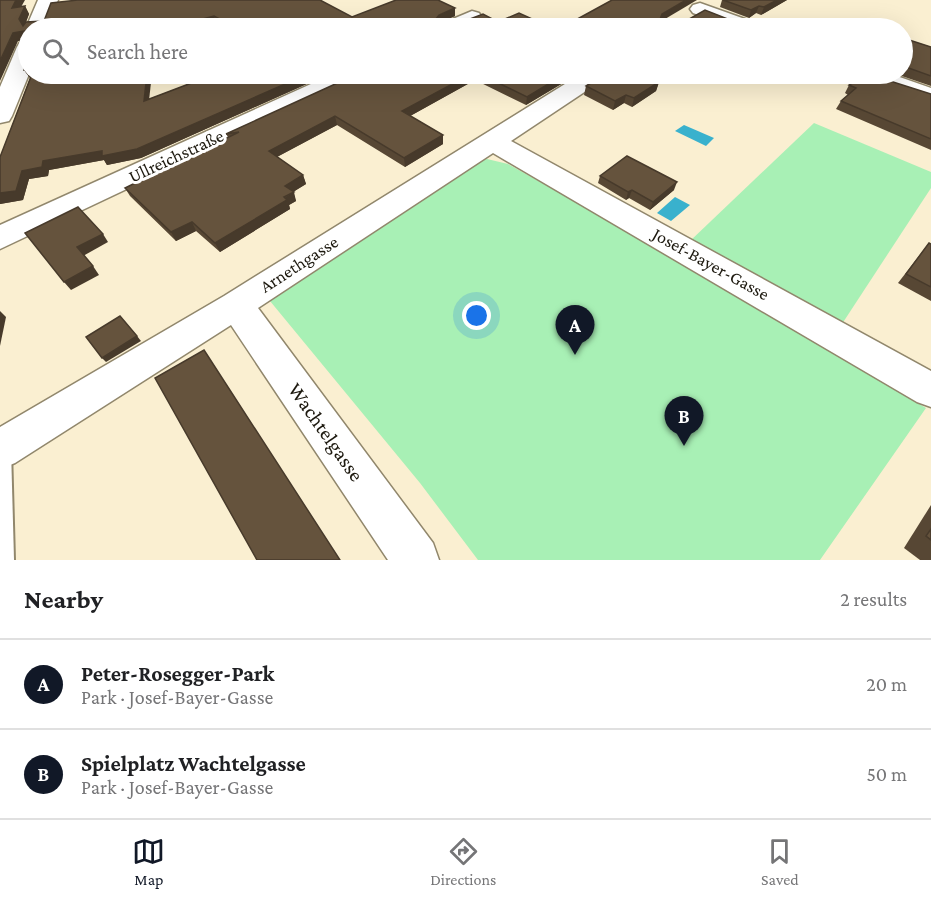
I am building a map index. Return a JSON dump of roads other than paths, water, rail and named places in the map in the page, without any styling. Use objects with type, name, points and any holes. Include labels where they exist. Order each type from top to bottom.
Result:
[{"type":"street","points":[[40,18],[48,0]]},
{"type":"street","points":[[699,9],[724,18]]},
{"type":"street","points":[[0,117],[18,72]]},
{"type":"street","name":"Ullreichstraße","points":[[0,238],[330,84]]},
{"type":"street","name":"Arnethgasse","points":[[1,449],[236,305],[580,84]]},
{"type":"street","points":[[898,84],[931,96]]},
{"type":"street","name":"Josef-Bayer-Gasse","points":[[490,140],[931,390]]},
{"type":"street","name":"Wachtelgasse","points":[[236,305],[416,560]]},
{"type":"lane","points":[[1,449],[2,560]]},
{"type":"water","points":[[684,125],[714,138],[706,146],[675,131]]},
{"type":"water","points":[[675,197],[690,205],[671,221],[657,213]]},
{"type":"place","name":"Peter-Rosegger-Park","points":[[575,355]]},
{"type":"place","name":"Spielplatz Wachtelgasse","points":[[684,446]]}]
